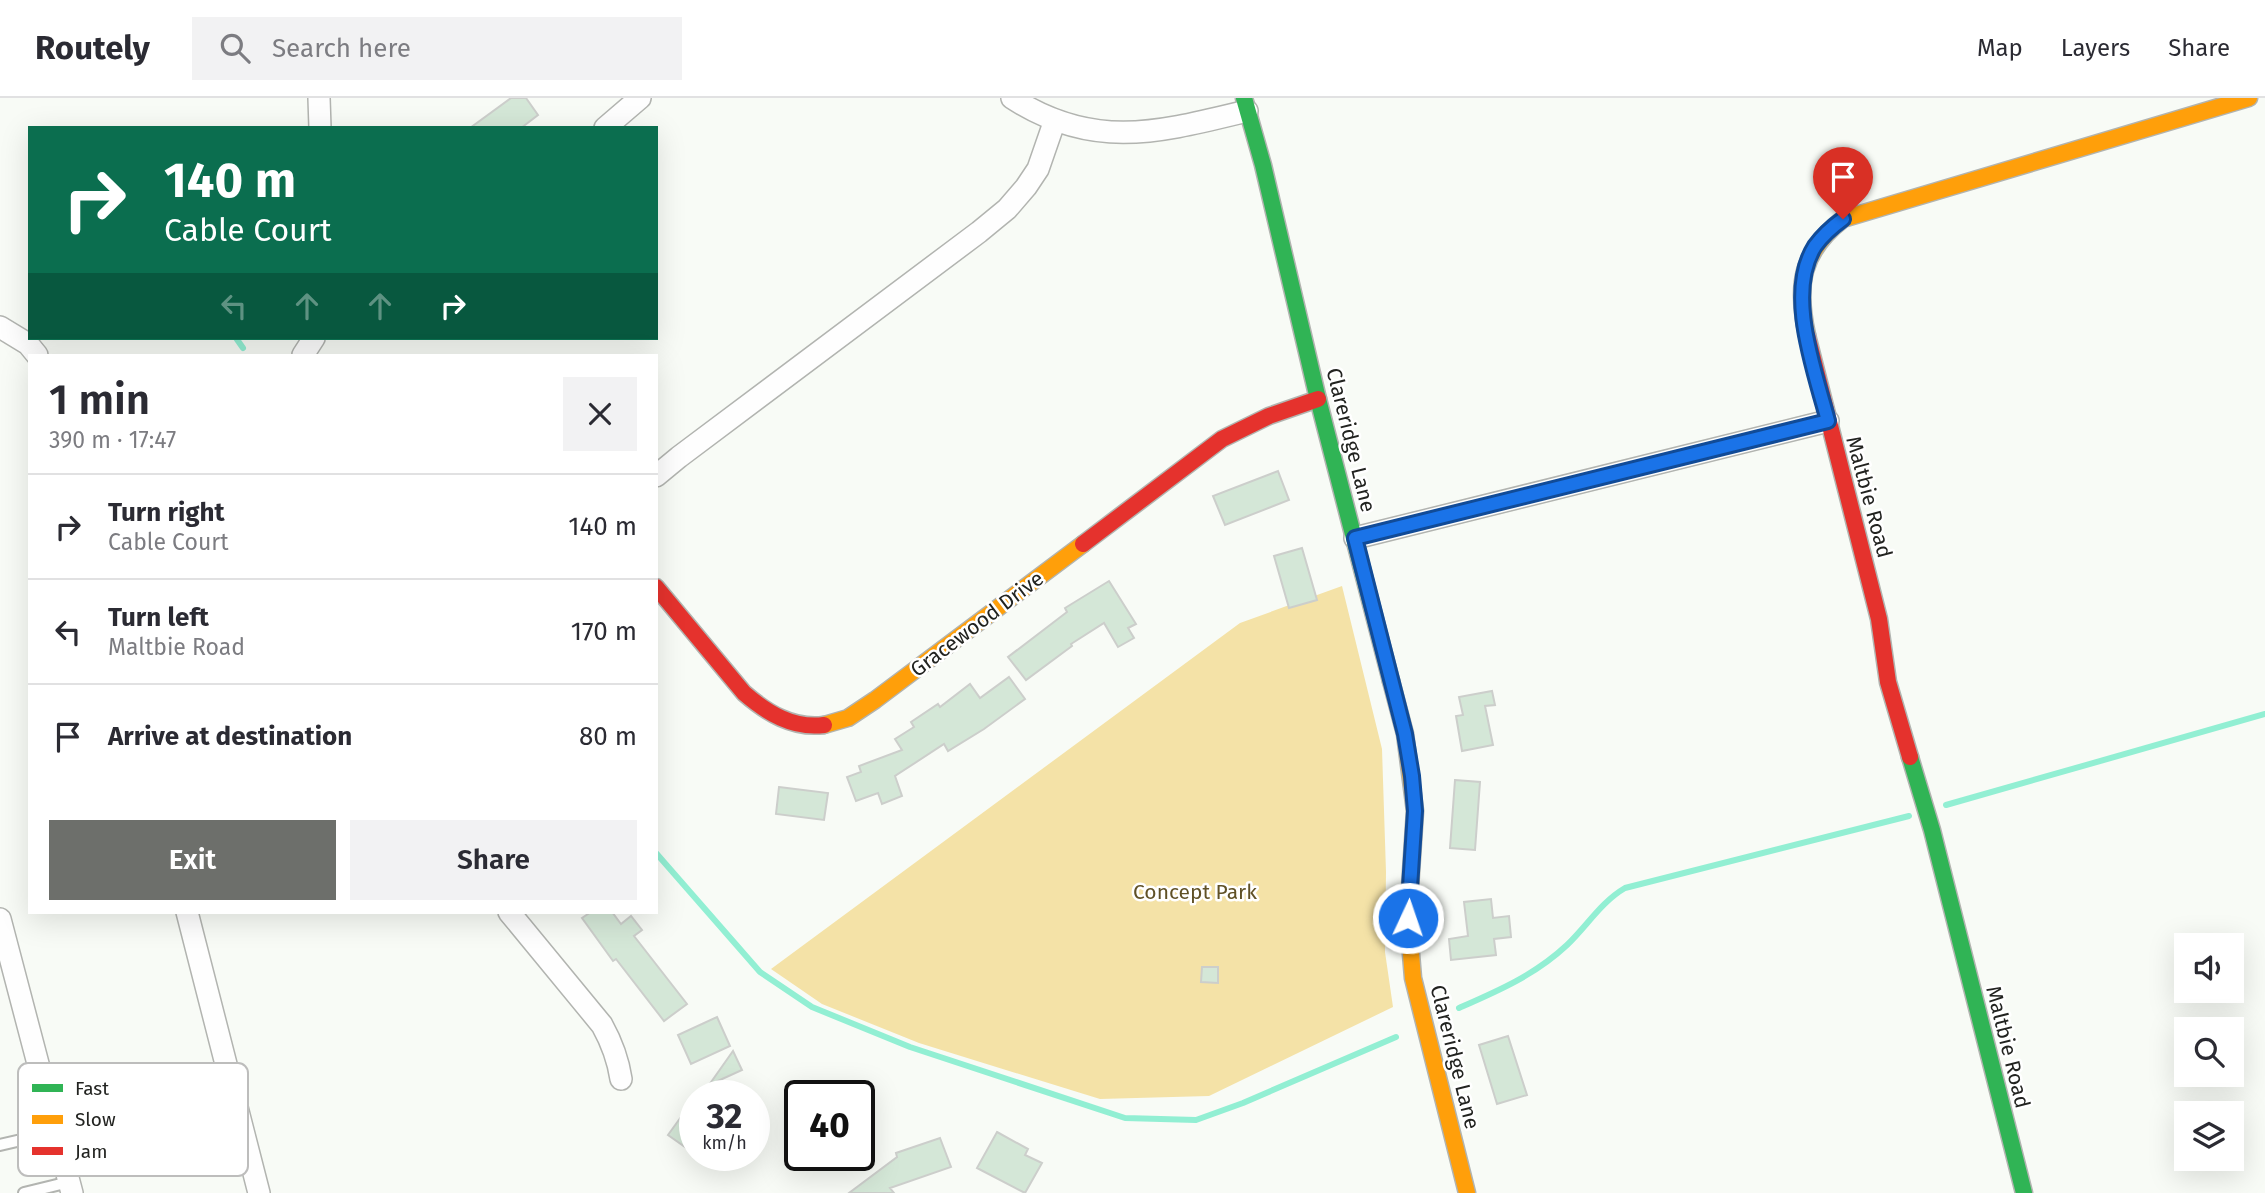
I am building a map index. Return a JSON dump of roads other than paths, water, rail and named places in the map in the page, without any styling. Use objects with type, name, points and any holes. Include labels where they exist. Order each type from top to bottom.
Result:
[{"type":"street","points":[[319,98],[320,126]]},
{"type":"street","points":[[607,126],[640,98]]},
{"type":"street","points":[[1012,98],[1072,127],[1095,131],[1148,133],[1246,104]]},
{"type":"street","name":"Maltbie Road","points":[[2024,1193],[1932,830],[1888,682],[1879,619],[1803,315],[1803,284],[1807,262],[1825,233],[1843,219],[1895,200],[2239,99]]},
{"type":"street","name":"Clareridge Lane","points":[[1246,104],[1318,399],[1405,734],[1415,811],[1408,918],[1413,978],[1467,1193]]},
{"type":"street","points":[[658,474],[1007,209],[1038,169],[1055,120]]},
{"type":"street","points":[[0,327],[28,344],[36,354]]},
{"type":"street","name":"Gracewood Drive","points":[[658,589],[759,708],[797,724],[814,726],[834,723],[849,717],[875,700],[1222,439],[1278,411],[1318,399]]},
{"type":"street","points":[[1355,538],[1828,421]]},
{"type":"street","points":[[188,914],[225,1063]]},
{"type":"street","points":[[511,914],[602,1025],[619,1063],[621,1079]]},
{"type":"street","points":[[0,919],[38,1063]]},
{"type":"street","points":[[248,1153],[258,1193]]},
{"type":"lane","points":[[0,1145],[18,1141]]},
{"type":"lane","points":[[24,1193],[70,1187]]},
{"type":"waterway","points":[[237,340],[243,348]]},
{"type":"waterway","points":[[1946,805],[2265,714]]},
{"type":"waterway","points":[[1459,1008],[1502,989],[1555,956],[1601,907],[1625,888],[1909,816]]},
{"type":"waterway","points":[[658,855],[760,972],[812,1007],[910,1047],[1125,1118],[1196,1120],[1243,1103],[1396,1037]]},
{"type":"park label","name":"Concept Park","points":[[1195,892]]}]
